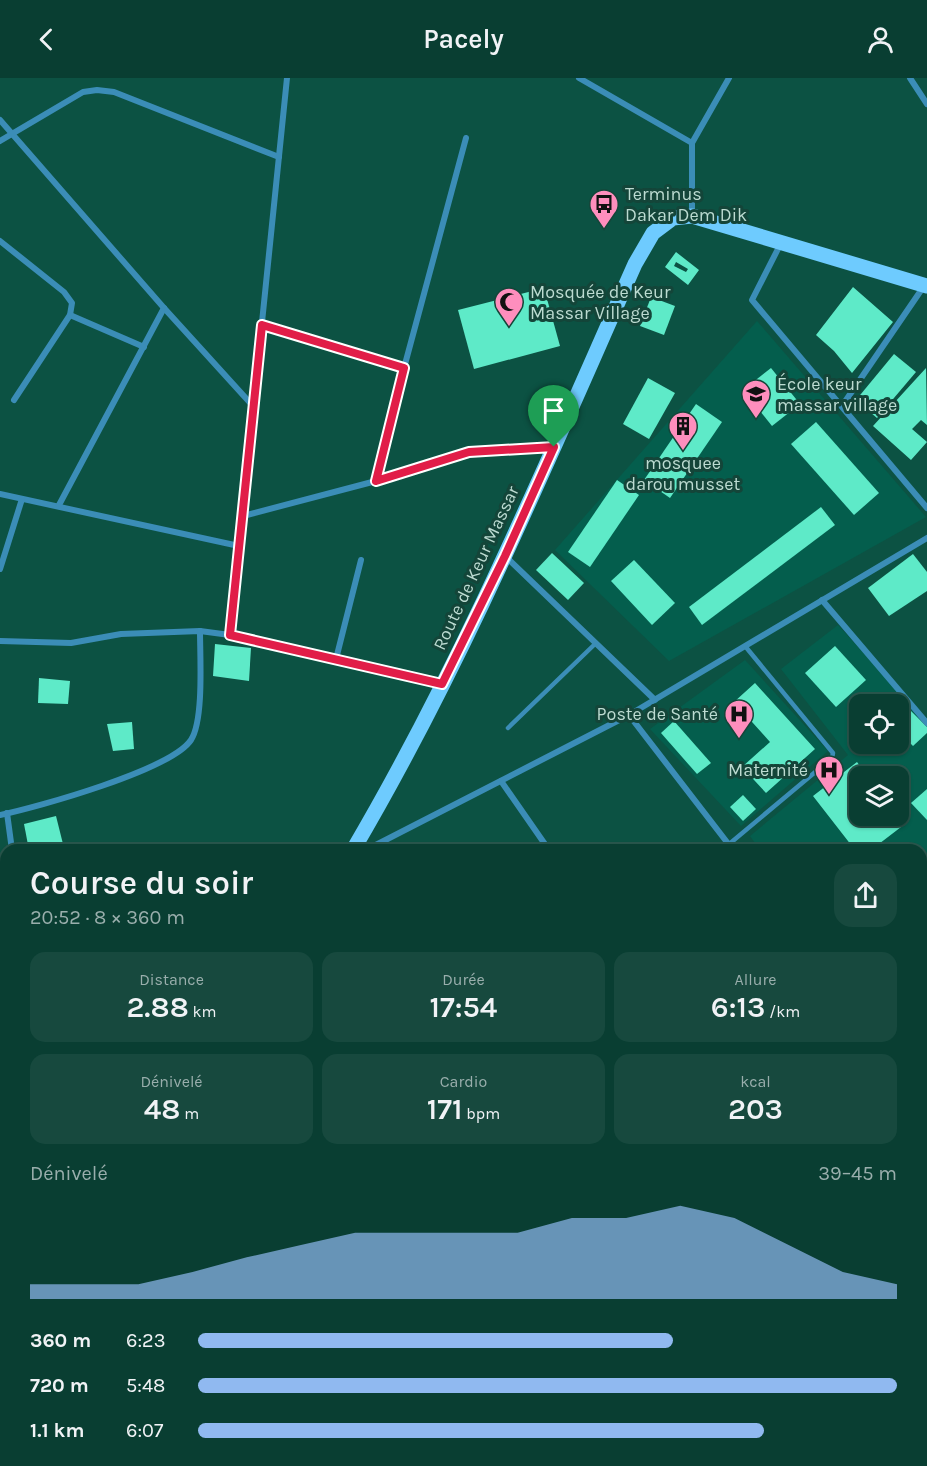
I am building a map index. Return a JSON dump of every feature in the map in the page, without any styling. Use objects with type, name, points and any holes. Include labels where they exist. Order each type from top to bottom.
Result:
[{"type":"main road","points":[[692,216],[925,286]]},
{"type":"main road","name":"Route de Keur Massar","points":[[356,844],[383,799],[505,556],[635,264],[654,233],[673,218],[692,216]]},
{"type":"street","points":[[230,635],[287,78]]},
{"type":"street","points":[[580,78],[692,143]]},
{"type":"street","points":[[692,216],[692,143],[729,78]]},
{"type":"street","points":[[910,78],[927,104]]},
{"type":"street","points":[[0,141],[83,92],[97,90],[114,92],[279,157]]},
{"type":"street","points":[[0,120],[253,406]]},
{"type":"street","points":[[376,481],[466,138]]},
{"type":"street","points":[[0,241],[64,292],[72,303],[70,315],[14,400]]},
{"type":"street","points":[[781,243],[752,300],[927,508]]},
{"type":"street","points":[[842,406],[925,286]]},
{"type":"street","points":[[59,506],[164,308]]},
{"type":"street","points":[[70,315],[144,347]]},
{"type":"street","points":[[262,325],[404,368]]},
{"type":"street","points":[[243,516],[376,481],[469,452],[554,447]]},
{"type":"street","points":[[0,494],[239,546]]},
{"type":"street","points":[[0,569],[22,499]]},
{"type":"street","points":[[378,844],[629,715],[925,539],[927,548]]},
{"type":"street","points":[[505,556],[655,700]]},
{"type":"street","points":[[336,659],[361,560]]},
{"type":"street","points":[[822,600],[927,723]]},
{"type":"street","points":[[11,844],[4,814],[57,800],[152,767],[181,750],[191,740],[196,727],[200,691],[200,631]]},
{"type":"street","points":[[0,641],[71,643],[121,634],[200,631],[230,635],[442,684]]},
{"type":"street","points":[[629,715],[727,844]]},
{"type":"street","points":[[501,781],[545,844]]},
{"type":"lane","points":[[508,728],[596,643]]},
{"type":"lane","points":[[735,844],[832,758],[833,753],[745,646]]},
{"type":"shaded area","name":"École keur massar village","points":[[757,321],[926,517],[669,661],[555,550]]},
{"type":"shaded area","name":"Maternité","points":[[838,625],[901,694],[849,694],[849,754],[909,754],[909,703],[927,723],[927,844],[756,844],[750,836],[848,755],[781,669]]},
{"type":"shaded area","name":"Poste de Santé","points":[[745,660],[828,751],[741,826],[650,729]]},
{"type":"building","points":[[676,252],[699,270],[688,285],[665,267]],"holes":[[[676,262],[688,269],[686,272],[674,266]]]},
{"type":"building","points":[[853,287],[893,322],[852,373],[834,351],[816,335]]},
{"type":"building","name":"Mosquée de Keur Massar Village","points":[[544,288],[560,346],[474,369],[458,310]]},
{"type":"building","points":[[651,297],[675,306],[664,335],[640,326]]},
{"type":"building","points":[[894,354],[916,372],[877,418],[856,400]]},
{"type":"building","points":[[771,368],[800,404],[772,426],[743,390]]},
{"type":"building","points":[[926,368],[927,425],[921,420],[912,429],[927,442],[911,460],[873,426]]},
{"type":"building","points":[[648,378],[675,393],[649,439],[623,424]]},
{"type":"building","name":"mosquee darou musset","points":[[696,404],[722,422],[670,498],[644,480]]},
{"type":"building","points":[[816,422],[879,493],[854,515],[791,444]]},
{"type":"building","points":[[617,480],[639,495],[590,567],[568,552]]},
{"type":"building","points":[[821,507],[835,525],[702,625],[689,607]]},
{"type":"building","points":[[552,553],[584,583],[568,600],[536,570]]},
{"type":"building","points":[[913,554],[927,572],[927,591],[889,616],[868,588]]},
{"type":"building","points":[[634,560],[675,603],[652,625],[611,581]]},
{"type":"building","points":[[215,644],[251,648],[249,681],[213,676]]},
{"type":"building","points":[[835,646],[866,680],[836,707],[805,673]]},
{"type":"building","points":[[39,678],[70,681],[68,704],[38,703]]},
{"type":"building","points":[[755,683],[815,749],[766,793],[742,767],[770,742],[734,702]]},
{"type":"building","points":[[909,709],[927,727],[927,733],[913,746],[909,742]]},
{"type":"building","points":[[674,721],[711,763],[697,774],[661,733]]},
{"type":"building","points":[[132,722],[134,749],[113,751],[107,724]]},
{"type":"building","points":[[849,768],[849,826],[902,826],[879,844],[850,844],[813,796]]},
{"type":"building","points":[[927,789],[927,820],[911,803]]},
{"type":"building","points":[[743,795],[756,809],[743,821],[730,807]]},
{"type":"building","points":[[56,816],[63,844],[28,844],[24,824]]},
{"type":"place","name":"Terminus Dakar Dem Dik","points":[[604,230]]},
{"type":"place","name":"Mosquée de Keur Massar Village","points":[[509,328]]},
{"type":"place","name":"École keur massar village","points":[[756,420]]},
{"type":"place","name":"mosquee darou musset","points":[[683,452]]},
{"type":"place","name":"Poste de Santé","points":[[739,740]]},
{"type":"place","name":"Maternité","points":[[829,796]]},
{"type":"route","points":[[262,325],[404,368],[376,481],[469,452],[554,447],[505,556],[442,684],[230,635],[262,325]]}]
